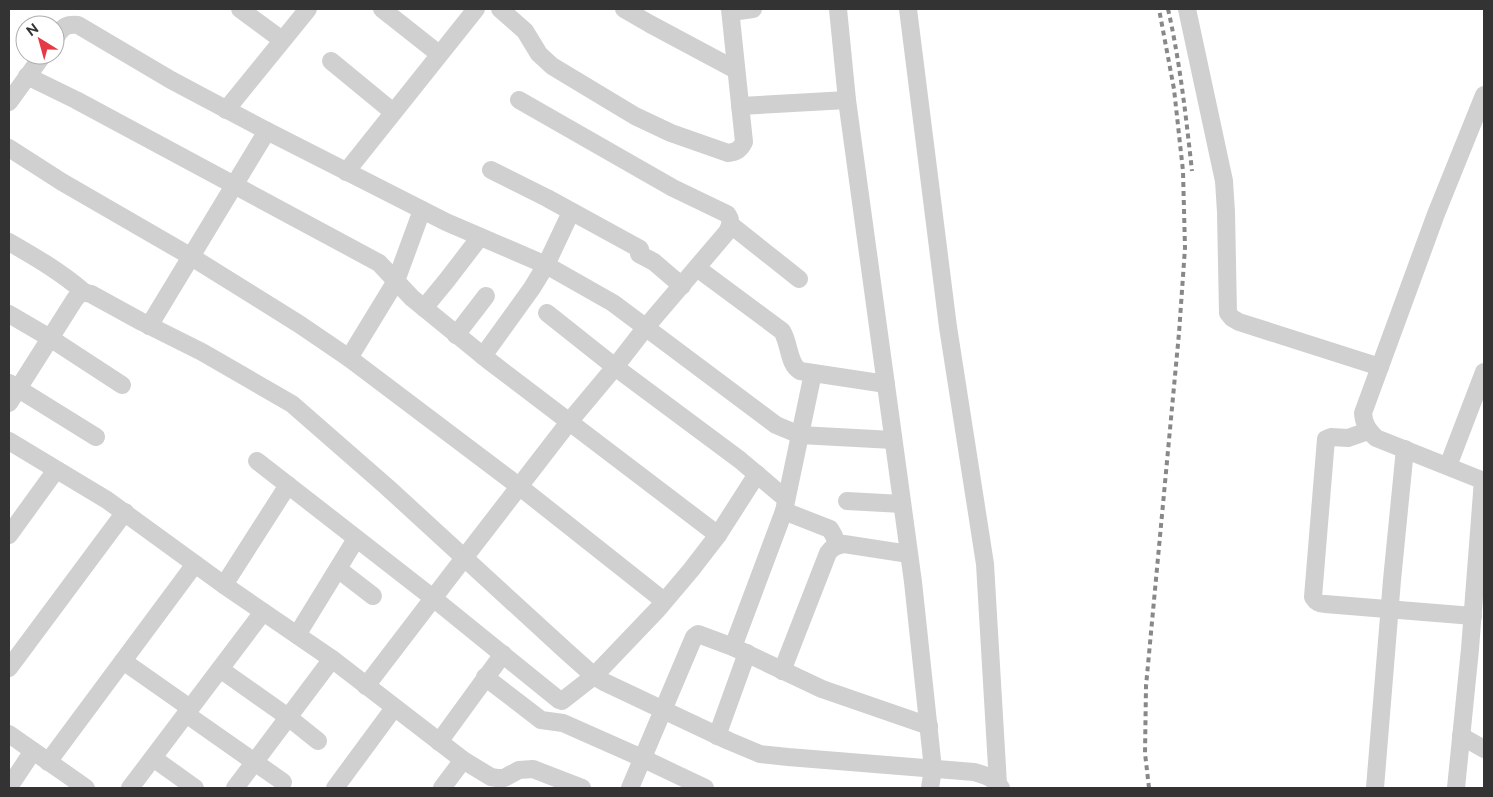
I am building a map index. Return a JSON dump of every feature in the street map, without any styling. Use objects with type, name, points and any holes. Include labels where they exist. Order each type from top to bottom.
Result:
[{"type":"street","points":[[240,9],[282,40]]},
{"type":"street","points":[[226,110],[308,9]]},
{"type":"street","points":[[382,9],[440,54]]},
{"type":"street","points":[[346,172],[476,9]]},
{"type":"street","points":[[500,9],[525,31],[539,54],[552,66],[635,116],[671,133],[728,152],[735,152],[741,148],[744,142],[731,10],[753,9]]},
{"type":"street","points":[[624,9],[736,70]]},
{"type":"street","points":[[838,9],[847,100],[909,554],[933,769],[930,788]]},
{"type":"street","points":[[908,9],[948,327],[985,564],[1000,786]]},
{"type":"street","points":[[1187,9],[1224,181],[1228,313],[1239,322],[1380,367]]},
{"type":"street","points":[[65,26],[70,24],[78,25],[171,80],[346,172],[446,222],[546,265],[613,303],[776,425],[800,435],[894,440]]},
{"type":"street","points":[[331,61],[393,112]]},
{"type":"street","points":[[9,102],[35,65]]},
{"type":"street","points":[[27,76],[76,100],[379,263],[412,298],[456,335],[718,535]]},
{"type":"street","points":[[1456,788],[1484,481],[1376,438],[1368,431],[1363,413],[1436,214],[1484,95]]},
{"type":"street","points":[[366,686],[569,422],[731,225],[731,218],[727,214],[672,188],[519,100]]},
{"type":"street","points":[[740,106],[847,100]]},
{"type":"street","points":[[149,326],[267,131]]},
{"type":"street","points":[[9,148],[70,187],[190,256],[299,324],[349,358],[520,486],[664,601]]},
{"type":"street","points":[[490,170],[571,212],[640,251],[682,286]]},
{"type":"street","points":[[349,358],[396,281],[422,210]]},
{"type":"street","points":[[483,356],[546,265],[571,212]]},
{"type":"street","points":[[731,225],[799,280]]},
{"type":"street","points":[[424,308],[448,280],[480,237]]},
{"type":"street","points":[[9,242],[54,268],[84,292],[202,352],[292,404],[594,676],[717,736],[760,754],[974,772],[986,775],[1000,786]]},
{"type":"street","points":[[697,268],[782,331],[787,339],[792,364],[800,371],[886,384]]},
{"type":"street","points":[[84,292],[78,294],[12,392],[96,437]]},
{"type":"street","points":[[456,335],[486,296]]},
{"type":"street","points":[[546,313],[740,460],[757,474],[785,505],[830,529],[837,545]]},
{"type":"street","points":[[9,314],[122,384]]},
{"type":"street","points":[[1448,466],[1484,372]]},
{"type":"street","points":[[717,736],[740,650],[785,505],[813,373]]},
{"type":"street","points":[[1368,431],[1348,438],[1331,437],[1326,439],[1313,596],[1315,601],[1320,604],[1473,616]]},
{"type":"street","points":[[9,441],[108,500],[224,585],[332,659],[463,760],[491,777],[504,782],[519,770],[533,769],[582,788]]},
{"type":"street","points":[[1375,788],[1405,449]]},
{"type":"street","points":[[256,460],[562,701],[594,676],[664,601],[718,535],[757,474]]},
{"type":"street","points":[[9,535],[56,470]]},
{"type":"street","points":[[224,585],[288,485]]},
{"type":"street","points":[[847,501],[902,504]]},
{"type":"street","points":[[9,668],[125,512]]},
{"type":"street","points":[[297,635],[356,539]]},
{"type":"street","points":[[782,671],[830,550],[837,545],[844,544],[909,554]]},
{"type":"street","points":[[48,762],[195,564]]},
{"type":"street","points":[[338,569],[373,596]]},
{"type":"street","points":[[130,788],[263,612]]},
{"type":"street","points":[[630,788],[696,635],[700,634],[740,650],[822,689],[929,726]]},
{"type":"street","points":[[439,742],[503,654]]},
{"type":"street","points":[[235,788],[332,659]]},
{"type":"street","points":[[123,660],[254,762],[283,782]]},
{"type":"street","points":[[220,669],[318,740]]},
{"type":"street","points":[[485,677],[541,720],[563,723],[705,788]]},
{"type":"street","points":[[335,788],[394,708]]},
{"type":"street","points":[[9,734],[48,762],[64,782],[86,788]]},
{"type":"street","points":[[1461,736],[1484,749]]},
{"type":"street","points":[[9,788],[33,751]]},
{"type":"street","points":[[153,758],[195,788]]},
{"type":"street","points":[[442,788],[463,760]]},
{"type":"railway","points":[[1149,788],[1145,753],[1146,686],[1179,333],[1185,248],[1183,171],[1174,89],[1159,9]]},
{"type":"railway","points":[[1168,9],[1179,69],[1192,171]]}]
